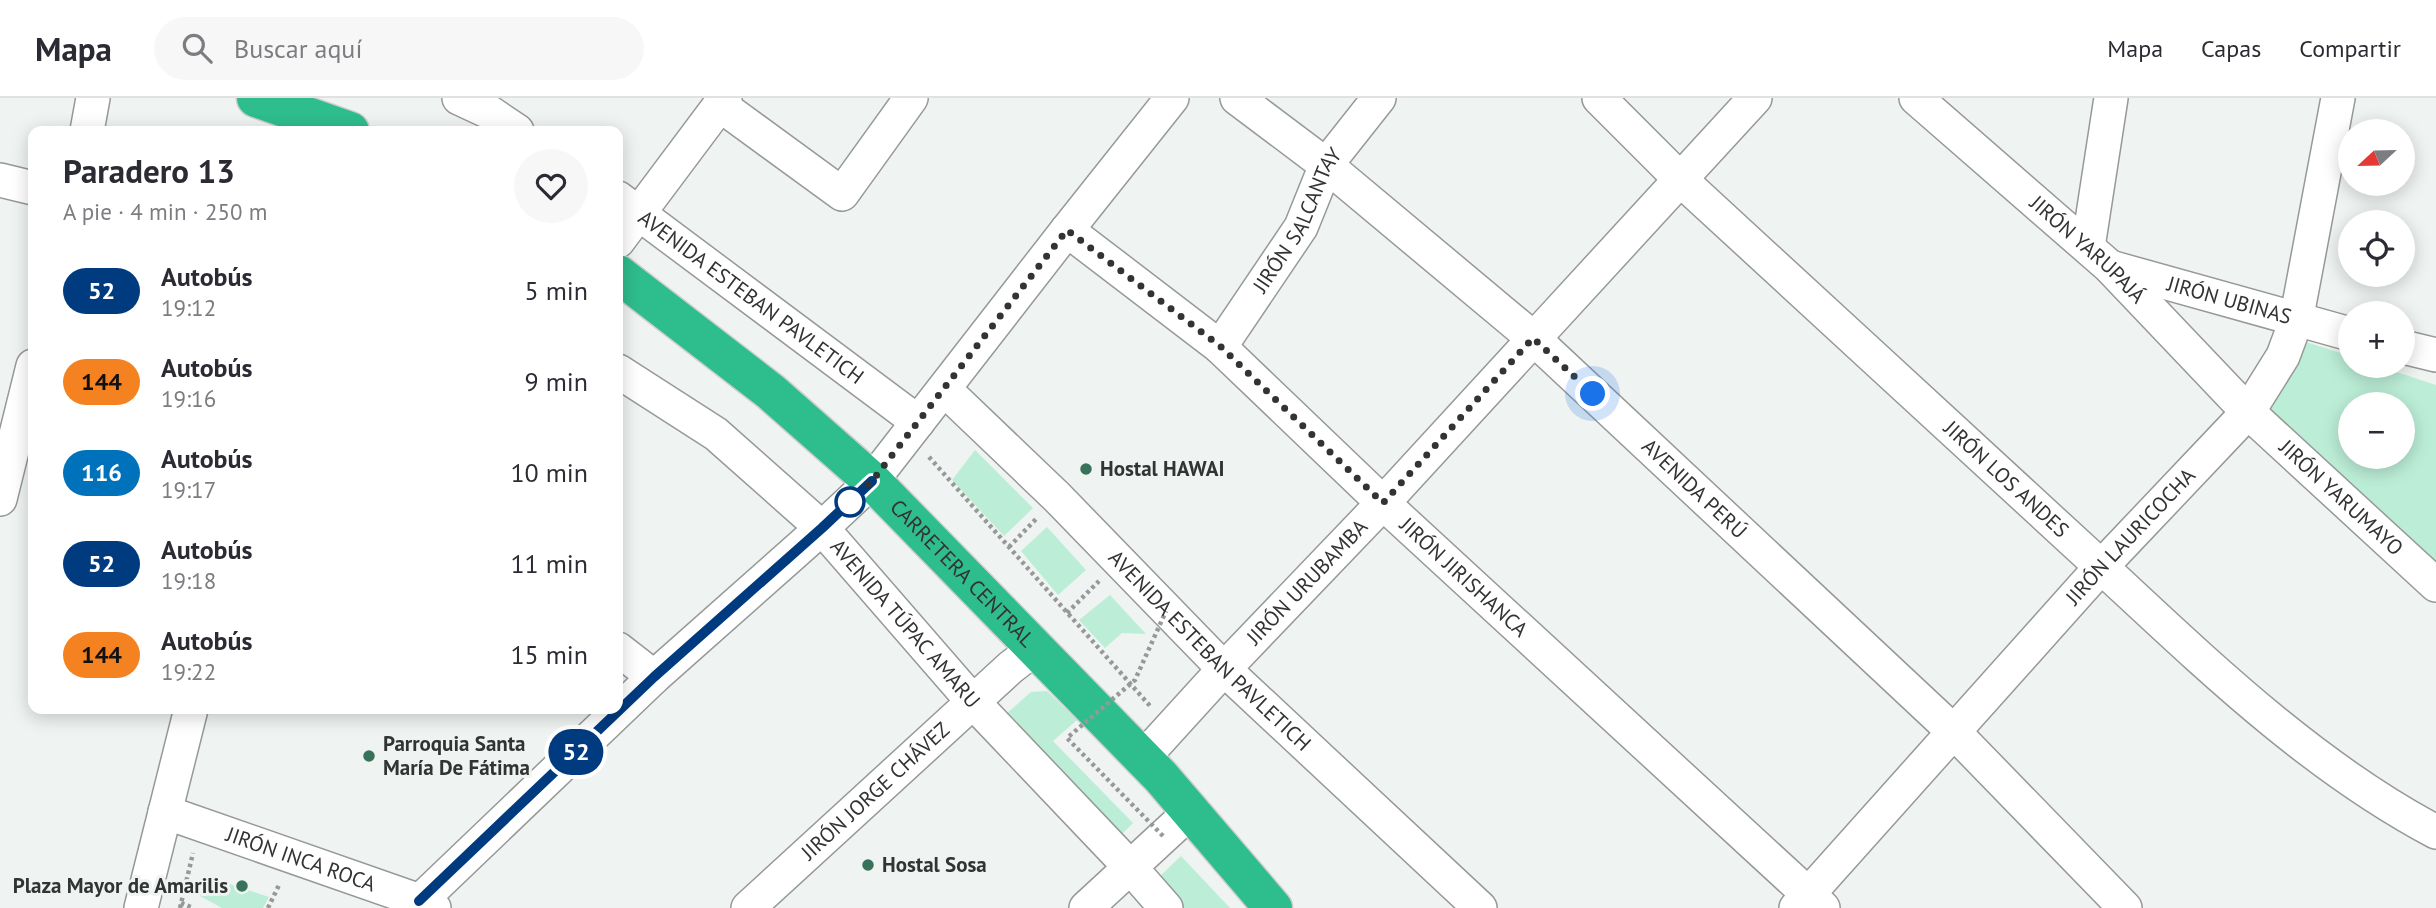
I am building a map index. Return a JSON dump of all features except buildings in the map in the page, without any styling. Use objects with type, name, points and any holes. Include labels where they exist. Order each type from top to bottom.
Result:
[{"type":"highway","points":[[256,98],[336,126]]},
{"type":"highway","name":"CARRETERA CENTRAL","points":[[623,278],[771,392],[872,481],[1161,777],[1176,824],[1273,908]]},
{"type":"street","points":[[88,126],[93,98]]},
{"type":"street","points":[[459,98],[508,126]]},
{"type":"street","points":[[623,226],[629,206],[722,102],[842,194],[911,98]]},
{"type":"street","points":[[623,708],[872,481],[1172,98]]},
{"type":"street","name":"JIRÓN SALCANTAY","points":[[1220,346],[1300,227],[1326,165],[1379,98]]},
{"type":"street","name":"JIRÓN LOS ANDES","points":[[1599,98],[1681,180],[2225,680],[2326,764],[2410,819],[2436,832]]},
{"type":"street","name":"JIRÓN URUBAMBA","points":[[1142,759],[1383,503],[1755,98]]},
{"type":"street","name":"JIRÓN YARUPAJÁ","points":[[1916,98],[2099,257],[2248,412]]},
{"type":"street","points":[[2099,257],[2111,98]]},
{"type":"street","name":"JIRÓN LAURICOCHA","points":[[1809,903],[1952,731],[2101,567],[2248,412],[2283,356],[2296,321],[2339,98]]},
{"type":"street","name":"AVENIDA PERÚ","points":[[1251,103],[1533,338],[1952,731],[2125,908]]},
{"type":"street","points":[[0,180],[28,187]]},
{"type":"street","name":"AVENIDA ESTEBAN PAVLETICH","points":[[629,206],[913,428]]},
{"type":"street","name":"JIRÓN JIRISHANCA","points":[[1067,230],[1220,346],[1809,903]]},
{"type":"street","name":"JIRÓN UBINAS","points":[[2099,257],[2296,321],[2338,331]]},
{"type":"street","points":[[2415,350],[2436,355]]},
{"type":"street","name":"AVENIDA TÚPAC AMARU","points":[[623,374],[716,434],[822,528],[974,703],[1166,908]]},
{"type":"street","points":[[0,499],[28,386]]},
{"type":"street","name":"AVENIDA ESTEBAN PAVLETICH","points":[[944,389],[1057,497],[1224,669],[1480,908]]},
{"type":"street","name":"JIRÓN YARUMAYO","points":[[2248,412],[2436,585]]},
{"type":"street","name":"JIRÓN JORGE CHÁVEZ","points":[[748,908],[1035,648]]},
{"type":"street","points":[[623,653],[654,677]]},
{"type":"street","points":[[141,908],[190,714]]},
{"type":"street","points":[[427,904],[617,714]]},
{"type":"street","name":"JIRÓN INCA ROCA","points":[[165,812],[427,904]]},
{"type":"street","points":[[1086,908],[1176,824]]},
{"type":"path","points":[[913,428],[1009,547],[1170,729]]},
{"type":"path","points":[[1009,547],[1057,497]]},
{"type":"path","points":[[1067,612],[1119,562]]},
{"type":"path","points":[[1166,611],[1135,680],[1067,737],[1176,824]]},
{"type":"path","points":[[193,908],[181,905],[193,853],[205,857]]},
{"type":"path","points":[[267,880],[291,889]]},
{"type":"path","points":[[268,908],[279,885]]},
{"type":"green space","points":[[2303,341],[2338,352],[2338,378],[2415,378],[2436,385],[2436,565],[2267,413]]},
{"type":"green space","points":[[975,450],[1033,508],[1004,536],[952,480]]},
{"type":"green space","points":[[1047,527],[1086,570],[1058,595],[1021,551]]},
{"type":"green space","points":[[1110,595],[1146,634],[1122,633],[1105,648],[1079,620]]},
{"type":"green space","points":[[1047,691],[1077,720],[1053,741],[1133,823],[1120,836],[1005,715],[1031,692]]},
{"type":"green space","points":[[1181,856],[1230,908],[1183,908],[1156,880]]},
{"type":"green space","points":[[209,877],[269,897],[263,908],[222,908],[200,896],[203,882]]},
{"type":"bus line","name":"52","points":[[623,707],[872,481]]},
{"type":"bus line","name":"52","points":[[419,901],[615,714]]},
{"type":"place","name":"Hostal HAWAI","points":[[1086,469]]},
{"type":"place","name":"Parroquia Santa María De Fátima","points":[[369,756]]},
{"type":"place","name":"Hostal Sosa","points":[[868,865]]},
{"type":"place","name":"Plaza Mayor de Amarilis","points":[[242,886]]},
{"type":"route","points":[[850,502],[872,481],[1067,230],[1220,346],[1383,503],[1533,338],[1593,394]]}]
